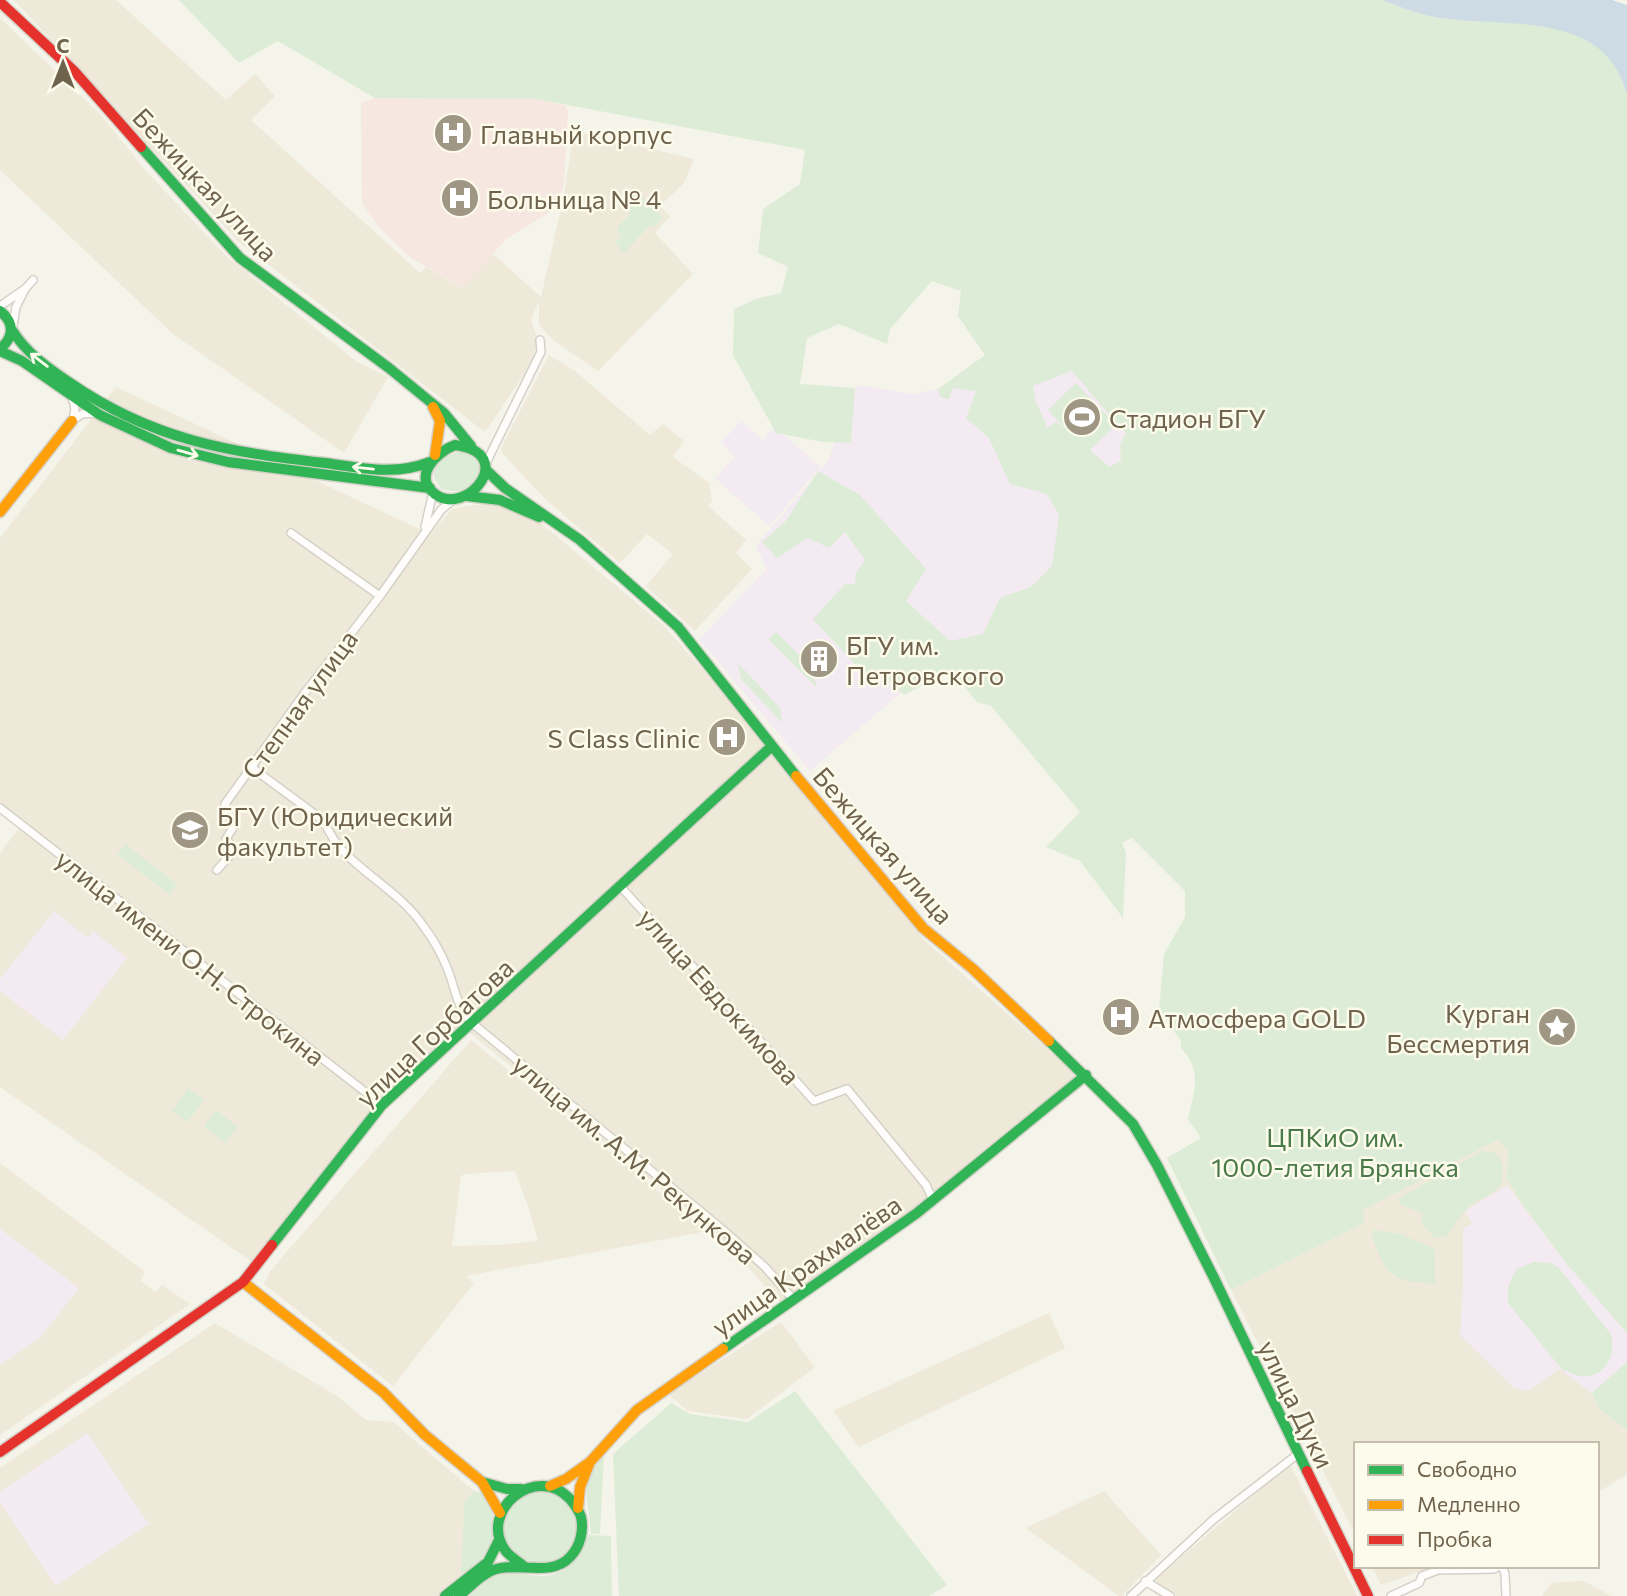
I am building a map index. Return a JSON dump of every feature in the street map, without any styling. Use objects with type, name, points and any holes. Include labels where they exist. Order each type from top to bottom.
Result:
[{"type":"main road","name":"Бежицкая улица","points":[[0,2],[75,72],[240,258],[389,368],[444,413],[475,448]]},
{"type":"main road","points":[[0,308],[9,318],[12,330],[22,347],[83,393],[125,418],[174,438],[230,452],[397,471],[412,468],[433,458],[442,449],[456,445],[475,448],[505,488],[574,535],[625,581]]},
{"type":"main road","points":[[12,330],[8,342],[0,350],[12,355],[96,413],[144,437],[199,456],[253,466],[432,490],[444,498],[467,496],[500,500],[542,519],[625,581]]},
{"type":"main road","points":[[429,403],[436,410],[440,421],[427,477],[432,490]]},
{"type":"main road","points":[[0,512],[72,421]]},
{"type":"main road","points":[[467,496],[480,486],[485,478],[486,466]]},
{"type":"main road","name":"Бежицкая улица","points":[[625,581],[678,627],[772,746],[923,928],[973,969],[1086,1075],[1133,1124],[1157,1165],[1189,1231]]},
{"type":"main road","name":"улица Горбатова","points":[[0,1452],[243,1282],[382,1105],[772,746]]},
{"type":"main road","name":"улица Крахмалёва","points":[[482,1482],[507,1489],[522,1489],[536,1485],[550,1486],[566,1479],[590,1462],[637,1410],[933,1200],[1086,1075]]},
{"type":"main road","name":"улица Дуки","points":[[1189,1231],[1354,1568]]},
{"type":"main road","points":[[243,1282],[383,1392],[425,1435],[482,1482],[500,1513]]},
{"type":"main road","points":[[445,1596],[491,1566],[545,1570],[571,1557],[582,1530],[578,1509],[580,1487],[590,1462]]},
{"type":"main road","points":[[550,1486],[566,1494],[578,1509]]},
{"type":"main road","points":[[522,1489],[511,1496],[500,1513],[497,1527],[499,1540],[507,1554],[525,1567]]},
{"type":"main road","points":[[460,1596],[491,1566],[499,1540]]},
{"type":"main road","name":"улица Дуки","points":[[1354,1568],[1368,1596]]},
{"type":"street","points":[[0,308],[33,280]]},
{"type":"street","points":[[12,330],[16,307],[25,289]]},
{"type":"street","points":[[486,466],[541,352],[540,340]]},
{"type":"street","points":[[72,397],[75,409],[72,421]]},
{"type":"street","points":[[72,421],[82,414],[96,413]]},
{"type":"street","points":[[475,448],[497,440]]},
{"type":"street","points":[[421,538],[432,490]]},
{"type":"street","name":"Степная улица","points":[[217,870],[235,850],[226,839],[234,826],[225,804],[441,510],[454,499]]},
{"type":"street","points":[[291,533],[380,596]]},
{"type":"street","points":[[251,767],[320,818],[330,828],[340,848],[416,917],[438,947],[460,1010],[472,1023]]},
{"type":"street","name":"улица имени О.Н. Строкина","points":[[0,808],[382,1105]]},
{"type":"street","name":"улица Евдокимова","points":[[621,887],[814,1101],[847,1089],[926,1185],[933,1200]]},
{"type":"street","name":"улица им. А.М. Рекункова","points":[[472,1023],[734,1239],[765,1267],[793,1300]]},
{"type":"street","points":[[1131,1596],[1214,1520],[1298,1454]]},
{"type":"street","points":[[1391,1596],[1419,1583],[1422,1576],[1438,1570],[1495,1568]]},
{"type":"street","points":[[1501,1568],[1505,1574],[1506,1596]]},
{"type":"street","points":[[1145,1581],[1170,1596]]},
{"type":"shaded area","points":[[14,0],[116,0],[226,100],[255,74],[275,96],[251,120],[420,273],[426,267],[462,288],[493,254],[541,297],[563,200],[574,131],[694,159],[684,183],[660,206],[670,216],[655,233],[693,274],[598,371],[553,340],[539,325],[539,300],[531,320],[539,343],[527,370],[485,432],[238,241]]},
{"type":"shaded area","points":[[1381,0],[1612,0],[1627,5],[1627,94],[1616,68],[1599,49],[1578,36],[1527,25],[1439,18]]},
{"type":"shaded area","points":[[0,18],[100,114],[146,171],[226,256],[357,362],[388,377],[344,453],[173,334],[0,170]]},
{"type":"shaded area","name":"Больница № 4","points":[[375,98],[536,99],[565,105],[568,111],[564,184],[549,213],[506,239],[463,288],[411,258],[381,230],[362,204],[361,103]]},
{"type":"shaded area","points":[[549,355],[575,371],[650,435],[663,424],[684,441],[673,457],[709,483],[712,501],[708,506],[746,540],[736,553],[752,569],[695,631],[646,586],[673,554],[647,534],[620,563],[545,499],[502,453],[501,448]]},
{"type":"shaded area","points":[[1074,363],[1142,432],[1036,594],[992,637],[953,648],[810,771],[699,639],[767,569],[756,546],[828,461],[857,385],[913,394]]},
{"type":"shaded area","points":[[116,387],[430,534],[452,509],[474,505],[499,504],[535,518],[664,626],[732,703],[786,774],[925,941],[1079,1077],[925,1203],[781,1303],[720,1237],[470,1033],[388,1105],[258,1266],[0,1087],[0,853],[24,822],[0,804],[0,538]]},
{"type":"shaded area","points":[[741,421],[763,440],[775,427],[821,467],[769,526],[715,478],[735,456],[721,443]]},
{"type":"shaded area","points":[[54,911],[88,938],[93,931],[127,958],[63,1040],[0,991],[0,979]]},
{"type":"shaded area","points":[[471,1040],[708,1231],[466,1276],[474,1283],[393,1386],[264,1284],[271,1270]],"holes":[[[515,1171],[538,1241],[452,1246],[461,1176],[465,1174]]]},
{"type":"shaded area","points":[[1499,1138],[1508,1151],[1507,1179],[1524,1207],[1565,1262],[1627,1333],[1627,1362],[1592,1394],[1599,1409],[1627,1430],[1627,1474],[1599,1492],[1599,1442],[1354,1442],[1354,1532],[1231,1290],[1363,1223],[1363,1210]]},
{"type":"shaded area","points":[[0,1163],[145,1272],[140,1281],[156,1292],[162,1285],[190,1304],[0,1435],[0,1365],[40,1338],[78,1288],[0,1229]]},
{"type":"shaded area","points":[[1507,1185],[1565,1262],[1627,1333],[1627,1362],[1592,1393],[1559,1369],[1529,1391],[1514,1388],[1460,1335],[1463,1228],[1472,1224],[1466,1213]]},
{"type":"shaded area","points":[[0,1229],[79,1288],[40,1338],[0,1365]]},
{"type":"shaded area","points":[[1049,1313],[1065,1348],[859,1447],[833,1411]]},
{"type":"shaded area","points":[[781,1322],[815,1367],[747,1419],[688,1411],[668,1394]]},
{"type":"shaded area","points":[[215,1323],[337,1396],[366,1420],[393,1422],[474,1491],[464,1503],[465,1577],[440,1596],[0,1596],[0,1468]]},
{"type":"shaded area","points":[[87,1433],[149,1524],[56,1586],[0,1503],[0,1492]]},
{"type":"shaded area","points":[[1290,1464],[1357,1596],[1177,1596],[1152,1582]]},
{"type":"shaded area","points":[[1104,1491],[1161,1555],[1122,1596],[1026,1528]]},
{"type":"shaded area","points":[[1373,1568],[1429,1568],[1381,1585]]},
{"type":"shaded area","points":[[1584,1581],[1611,1596],[1542,1596],[1551,1583]]},
{"type":"green space","name":"ЦПКиО им. 1000-летия Брянска","points":[[179,0],[1381,0],[1439,18],[1513,22],[1557,28],[1596,45],[1612,59],[1627,94],[1627,1333],[1565,1262],[1524,1207],[1507,1179],[1508,1151],[1499,1139],[1363,1210],[1364,1223],[1231,1290],[1167,1158],[1201,1138],[1188,1119],[1195,1082],[1192,1065],[1181,1048],[1181,1041],[1159,1011],[1164,954],[1185,917],[1185,891],[1132,838],[1122,843],[1126,852],[1123,918],[1080,861],[1046,847],[1080,812],[991,706],[977,702],[951,670],[904,695],[883,675],[862,672],[813,619],[845,584],[855,584],[856,573],[865,560],[845,532],[829,548],[808,538],[777,558],[762,542],[786,521],[818,471],[860,495],[926,569],[906,601],[950,641],[983,634],[1000,598],[1031,587],[1052,566],[1059,515],[1047,494],[1010,484],[989,438],[966,418],[976,391],[953,388],[949,399],[940,397],[938,389],[985,355],[958,316],[961,291],[932,281],[890,329],[887,344],[839,324],[807,338],[800,384],[855,388],[851,443],[823,442],[776,433],[733,355],[734,309],[756,299],[781,293],[788,267],[758,253],[763,209],[800,184],[805,150],[536,99],[375,98],[278,41],[239,63]],"holes":[[[1072,371],[1126,434],[1120,444],[1121,461],[1109,467],[1090,450],[1116,425],[1076,383],[1048,410],[1064,427],[1056,422],[1047,427],[1036,402],[1033,386]]]},
{"type":"green space","points":[[634,190],[663,217],[652,228],[649,226],[624,253],[615,243],[622,235],[616,229],[630,214],[621,205]]},
{"type":"green space","points":[[466,452],[478,462],[478,477],[464,490],[442,489],[434,476],[436,465],[445,457]]},
{"type":"green space","points":[[776,632],[816,672],[811,677],[817,683],[815,686],[768,639]]},
{"type":"green space","points":[[738,663],[780,708],[782,723],[741,679]]},
{"type":"green space","points":[[125,844],[177,884],[170,895],[117,854]]},
{"type":"green space","points":[[188,1088],[204,1100],[187,1122],[172,1111]]},
{"type":"green space","points":[[216,1110],[238,1127],[225,1143],[204,1126]]},
{"type":"green space","points":[[1482,1151],[1494,1152],[1500,1161],[1503,1170],[1500,1184],[1497,1189],[1464,1212],[1447,1236],[1435,1238],[1422,1224],[1423,1213],[1401,1205],[1398,1199]]},
{"type":"green space","points":[[1374,1230],[1400,1234],[1435,1249],[1435,1284],[1408,1280],[1391,1273],[1376,1247],[1371,1233]]},
{"type":"green space","points":[[1534,1262],[1550,1263],[1558,1267],[1610,1333],[1612,1354],[1602,1370],[1586,1376],[1566,1370],[1564,1372],[1508,1303],[1508,1288],[1514,1273]]},
{"type":"green space","points":[[1627,1362],[1627,1430],[1599,1409],[1592,1393]]},
{"type":"green space","points":[[795,1391],[947,1585],[929,1596],[619,1596],[613,1454],[671,1403],[690,1414],[748,1422]]},
{"type":"green space","points":[[604,1455],[600,1534],[591,1534],[587,1484]]},
{"type":"green space","points":[[540,1490],[554,1493],[567,1501],[575,1514],[578,1528],[575,1542],[567,1555],[554,1563],[540,1566],[526,1563],[513,1555],[505,1542],[502,1528],[505,1514],[513,1501],[526,1493]]},
{"type":"green space","points":[[474,1491],[482,1493],[489,1504],[494,1527],[488,1549],[465,1577],[460,1570],[464,1503]]},
{"type":"green space","points":[[588,1535],[611,1536],[612,1596],[470,1596],[470,1591],[482,1582],[504,1572],[542,1576],[560,1572],[574,1561]]},
{"type":"traffic: fast","points":[[141,147],[240,258],[389,368],[444,413],[471,446]]},
{"type":"traffic: fast","points":[[0,311],[8,320],[11,330],[8,340],[0,349]]},
{"type":"traffic: fast","points":[[12,330],[38,360],[101,402],[131,418],[192,440],[256,454],[365,469],[404,469],[430,462]]},
{"type":"traffic: fast","points":[[0,351],[22,361],[100,415],[171,448],[228,462],[430,488]]},
{"type":"traffic: fast","points":[[455,445],[474,450],[483,459],[485,470],[481,481],[472,491],[461,498],[448,499],[435,494],[428,487],[426,473],[434,459],[455,445]]},
{"type":"traffic: fast","points":[[486,470],[505,488],[580,540],[678,627],[796,776]]},
{"type":"traffic: fast","points":[[467,496],[500,500],[539,517]]},
{"type":"traffic: fast","points":[[272,1245],[382,1105],[772,746]]},
{"type":"traffic: fast","points":[[1049,1041],[1133,1124],[1157,1165],[1214,1278],[1307,1471]]},
{"type":"traffic: fast","points":[[723,1349],[917,1213],[1086,1075]]},
{"type":"traffic: fast","points":[[482,1482],[507,1489],[521,1489]]},
{"type":"traffic: fast","points":[[459,1596],[479,1578],[493,1570],[553,1567],[570,1557],[580,1538],[581,1517],[570,1499],[556,1489],[542,1486],[527,1489],[515,1496],[505,1507],[499,1520],[499,1535],[505,1550],[525,1567]]},
{"type":"traffic: fast","points":[[445,1596],[488,1562],[499,1540]]},
{"type":"traffic: slow","points":[[433,407],[440,421],[435,455]]},
{"type":"traffic: slow","points":[[0,512],[72,421]]},
{"type":"traffic: slow","points":[[796,776],[923,928],[973,969],[1049,1041]]},
{"type":"traffic: slow","points":[[243,1282],[383,1392],[425,1435],[482,1482],[500,1513]]},
{"type":"traffic: slow","points":[[550,1486],[566,1479],[590,1462],[637,1410],[723,1349]]},
{"type":"traffic: slow","points":[[578,1508],[580,1487],[590,1462]]},
{"type":"traffic: jam","points":[[0,2],[75,72],[141,147]]},
{"type":"traffic: jam","points":[[0,1452],[243,1282],[272,1245]]},
{"type":"traffic: jam","points":[[1307,1471],[1354,1567]]},
{"type":"traffic: jam","points":[[1354,1568],[1368,1596]]},
{"type":"place","name":"Главный корпус","points":[[453,133]]},
{"type":"place","name":"Больница № 4","points":[[460,198]]},
{"type":"place","name":"Стадион БГУ","points":[[1082,417]]},
{"type":"place","name":"БГУ им. Петровского","points":[[819,659]]},
{"type":"place","name":"S Class Clinic","points":[[727,737]]},
{"type":"place","name":"БГУ (Юридический факультет)","points":[[190,830]]},
{"type":"place","name":"Атмосфера GOLD","points":[[1121,1017]]},
{"type":"place","name":"Курган Бессмертия","points":[[1557,1027]]}]
